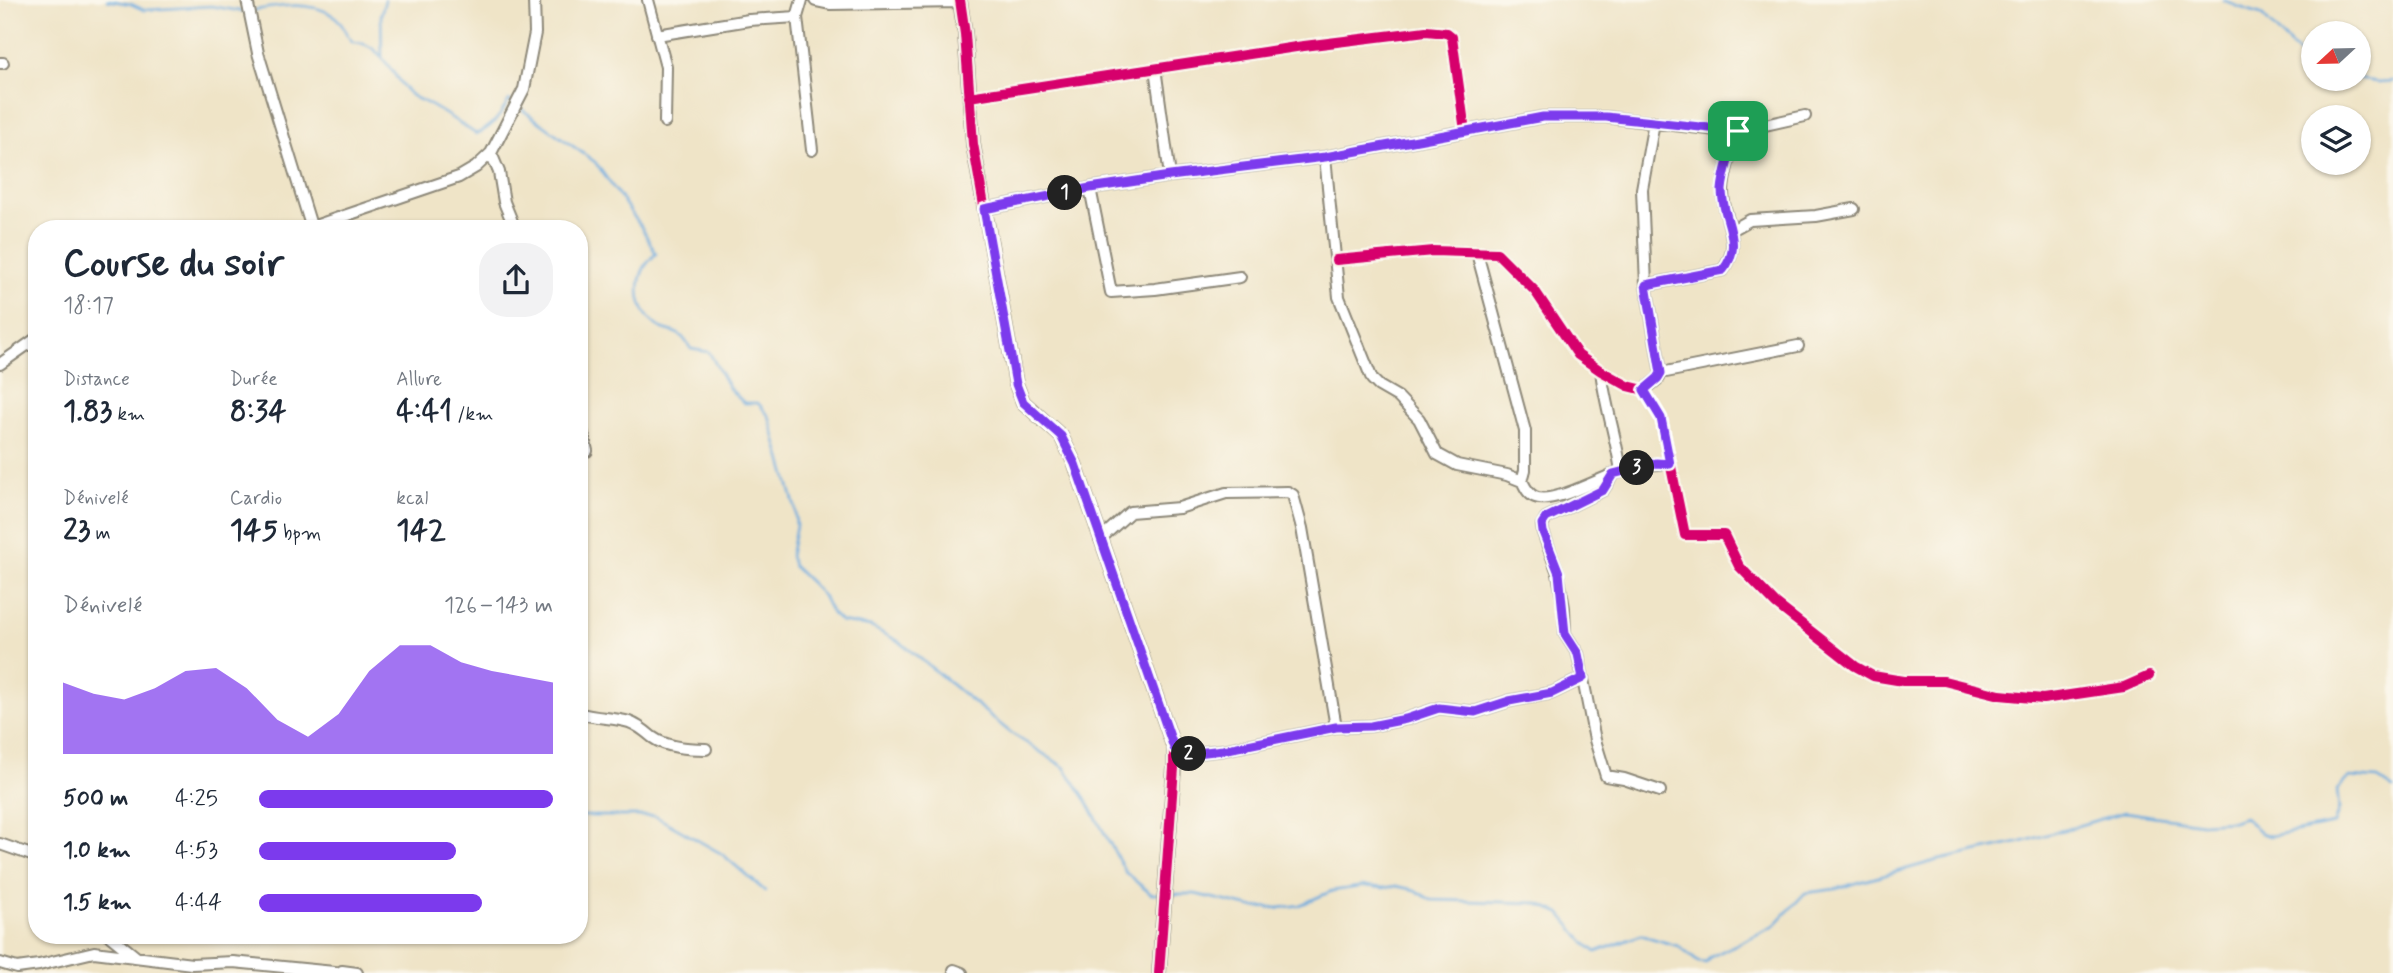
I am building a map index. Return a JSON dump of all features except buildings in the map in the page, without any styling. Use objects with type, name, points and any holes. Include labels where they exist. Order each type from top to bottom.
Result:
[{"type":"street","points":[[336,220],[459,177],[476,167],[491,153],[524,89],[535,33],[534,0]]},
{"type":"street","points":[[648,0],[666,67],[665,122]]},
{"type":"street","points":[[802,0],[797,17],[812,150]]},
{"type":"street","points":[[816,0],[830,3],[960,0],[973,144],[1016,384],[1023,402],[1061,436],[1075,464],[1174,748],[1159,973]]},
{"type":"street","points":[[249,7],[258,53],[307,220]]},
{"type":"street","points":[[657,35],[749,20],[797,17]]},
{"type":"street","points":[[968,97],[1426,31],[1447,33],[1452,37],[1465,131]]},
{"type":"street","points":[[1155,68],[1170,176]]},
{"type":"street","points":[[984,209],[1090,188],[1325,157],[1543,117],[1606,117],[1738,131],[1805,116]]},
{"type":"street","points":[[1644,390],[1661,373],[1646,285],[1642,189],[1654,122]]},
{"type":"street","points":[[1725,131],[1732,143]]},
{"type":"street","points":[[1646,285],[1723,270],[1731,260],[1732,230],[1724,209],[1722,189],[1732,143],[1738,131]]},
{"type":"street","points":[[491,153],[499,172],[504,202],[511,220]]},
{"type":"street","points":[[1325,157],[1339,297],[1372,379],[1398,397],[1419,419],[1437,454],[1457,465],[1507,475],[1522,481],[1529,493],[1538,499],[1562,495],[1617,473],[1656,463],[1670,464]]},
{"type":"street","points":[[1090,188],[1111,292],[1155,289],[1240,277]]},
{"type":"street","points":[[1732,230],[1750,220],[1816,216],[1854,209]]},
{"type":"street","points":[[1336,260],[1433,251],[1497,253],[1535,291],[1578,355],[1628,386],[1644,390],[1661,418],[1685,535],[1724,535],[1739,566],[1776,604],[1855,666],[1873,676],[1902,681],[1944,681],[2000,695],[2043,699],[2124,687],[2148,676]]},
{"type":"street","points":[[1477,253],[1525,431],[1525,470],[1522,481]]},
{"type":"street","points":[[0,364],[28,344]]},
{"type":"street","points":[[1661,373],[1798,346]]},
{"type":"street","points":[[1601,371],[1604,400],[1617,442],[1617,473],[1603,490],[1546,518],[1542,524],[1543,532],[1559,573],[1565,634],[1578,654],[1606,776],[1660,791]]},
{"type":"street","points":[[1100,539],[1130,512],[1179,508],[1226,493],[1288,492],[1293,495],[1303,534],[1336,727]]},
{"type":"street","points":[[1174,748],[1188,754],[1223,750],[1336,727],[1406,719],[1439,708],[1475,712],[1509,701],[1552,693],[1583,678]]},
{"type":"street","points":[[588,716],[629,722],[645,730],[654,739],[670,745],[706,749]]},
{"type":"street","points":[[0,844],[28,854]]},
{"type":"street","points":[[120,944],[136,957]]},
{"type":"street","points":[[0,963],[17,968],[94,952],[192,964],[233,962],[357,973]]},
{"type":"waterway","points":[[107,0],[131,4],[144,10],[211,6],[245,12]]},
{"type":"waterway","points":[[382,56],[381,15],[385,0]]},
{"type":"waterway","points":[[2224,0],[2261,14],[2301,55]]},
{"type":"waterway","points":[[251,11],[293,6],[325,11],[337,19],[353,42],[372,48],[379,54],[411,95],[476,134],[496,120],[509,100],[514,104]]},
{"type":"waterway","points":[[2371,81],[2393,81]]},
{"type":"waterway","points":[[520,108],[595,162],[642,228],[656,254],[643,270],[640,279],[640,299],[648,317],[659,327],[681,336],[691,349],[709,352],[729,388],[744,403],[758,403],[769,416],[795,507],[796,526],[790,556],[793,566],[823,596],[832,614],[841,622],[871,627],[900,642],[1011,733],[1064,767],[1087,801],[1126,873],[1151,894],[1161,894]]},
{"type":"waterway","points":[[1168,894],[1195,894],[1251,907],[1279,908],[1300,905],[1332,891],[1366,886],[1396,886],[1415,890],[1431,900],[1536,903],[1560,913],[1596,952],[1641,935],[1678,946],[1698,962],[1706,963],[1710,957],[1774,926],[1805,893],[1835,889],[1935,861],[2022,842],[2125,812],[2201,823],[2233,821],[2244,817],[2261,833],[2270,836],[2334,824],[2339,809],[2337,790],[2349,777],[2378,779],[2393,789]]},
{"type":"waterway","points":[[588,816],[655,816],[722,854],[765,891]]},
{"type":"cycle path","points":[[960,0],[973,144],[1016,384],[1023,402],[1061,436],[1075,464],[1174,748],[1159,973]]},
{"type":"cycle path","points":[[969,97],[1296,47],[1426,31],[1447,33],[1452,37],[1465,131]]},
{"type":"cycle path","points":[[1336,260],[1433,251],[1497,253],[1535,291],[1578,355],[1628,386],[1644,390],[1661,418],[1685,535],[1724,535],[1739,566],[1776,604],[1855,666],[1873,676],[1903,681],[1944,681],[2000,695],[2043,699],[2124,687],[2149,676]]},
{"type":"route","points":[[1543,117],[1606,117],[1738,131],[1732,143],[1722,189],[1724,209],[1732,230],[1731,260],[1723,270],[1646,285],[1661,373],[1644,390],[1661,418],[1670,464],[1656,463],[1613,474],[1603,490],[1546,518],[1542,524],[1559,573],[1565,634],[1578,654],[1583,678],[1552,693],[1509,701],[1475,712],[1439,708],[1406,719],[1371,726],[1336,727],[1223,750],[1188,754],[1174,748],[1075,464],[1061,436],[1023,402],[1016,384],[984,209],[1090,188],[1325,157],[1543,117]]}]
